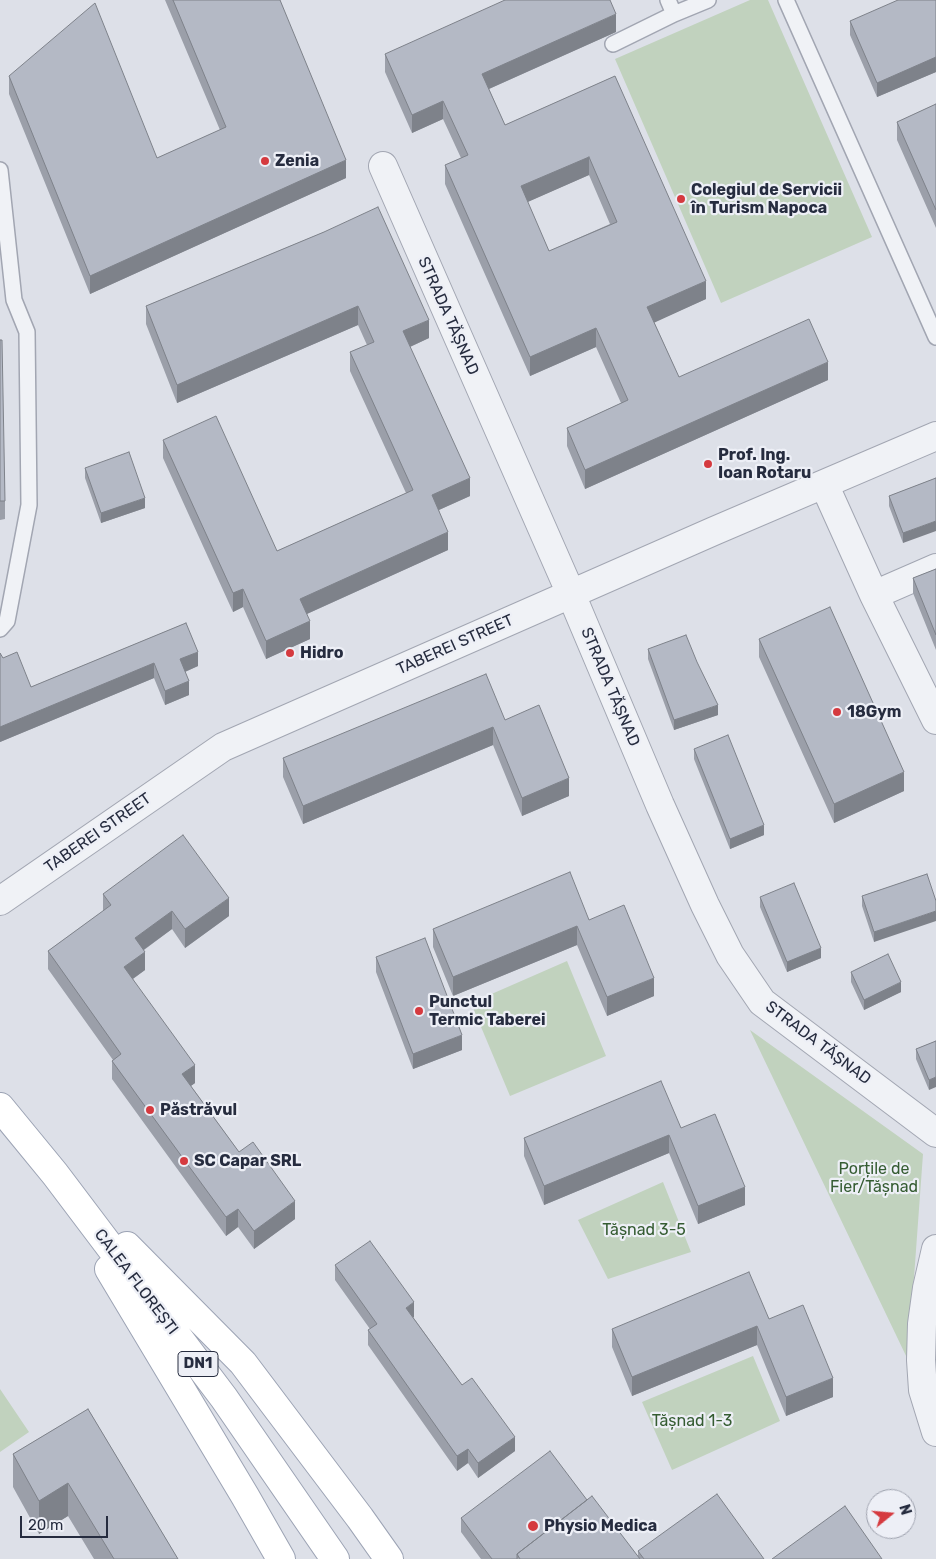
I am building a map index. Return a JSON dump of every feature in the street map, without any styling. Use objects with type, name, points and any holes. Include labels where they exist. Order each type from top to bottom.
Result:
[{"type":"main road","name":"CALEA FLOREȘTI","points":[[0,1107],[55,1174],[224,1398],[335,1559]]},
{"type":"main road","points":[[55,1174],[129,1305],[281,1559]]},
{"type":"main road","points":[[55,1174],[242,1363],[360,1518],[388,1559]]},
{"type":"street","name":"STRADA TĂȘNAD","points":[[383,166],[571,594],[704,905],[735,962],[762,1002],[936,1133]]},
{"type":"street","name":"TABEREI STREET","points":[[0,901],[223,747],[936,436]]},
{"type":"street","points":[[824,484],[874,595],[936,720]]},
{"type":"street","points":[[874,595],[936,568]]},
{"type":"street","points":[[936,1249],[927,1288],[922,1324],[921,1360],[923,1390],[936,1432]]},
{"type":"lane","points":[[668,0],[674,14]]},
{"type":"lane","points":[[613,44],[674,14],[708,0]]},
{"type":"lane","points":[[786,0],[936,337]]},
{"type":"lane","points":[[0,170],[14,300],[27,332],[29,505],[7,621],[0,629]]},
{"type":"green space","points":[[750,0],[768,0],[872,237],[721,303],[615,59]]},
{"type":"green space","points":[[567,961],[606,1056],[510,1096],[471,1003]]},
{"type":"green space","name":"Porțile de Fier/Tășnad","points":[[750,1030],[923,1154],[908,1360]]},
{"type":"green space","name":"Tășnad 3-5","points":[[663,1182],[691,1252],[608,1279],[578,1220]]},
{"type":"green space","name":"Tășnad 1-3","points":[[753,1356],[780,1421],[672,1470],[642,1402]]},
{"type":"green space","points":[[0,1389],[29,1432],[0,1452]]},
{"type":"building","name":"Zenia","points":[[173,0],[280,0],[346,160],[90,276],[9,76],[95,3],[157,158],[226,127]]},
{"type":"building","points":[[505,0],[610,0],[616,14],[482,74],[505,125],[615,76],[706,281],[647,307],[679,377],[809,319],[828,362],[585,470],[567,428],[628,400],[596,328],[530,357],[445,165],[468,155],[443,101],[412,115],[385,54]],"holes":[[[589,157],[617,222],[549,251],[521,186]]]},
{"type":"building","points":[[898,0],[936,0],[936,57],[877,83],[850,21]]},
{"type":"building","points":[[936,104],[936,210],[897,122]]},
{"type":"building","points":[[378,207],[429,320],[403,331],[470,478],[432,495],[448,532],[300,599],[310,621],[266,641],[243,589],[233,593],[163,440],[216,416],[277,551],[413,490],[350,352],[374,342],[358,306],[177,385],[146,306],[324,232]]},
{"type":"building","points":[[0,340],[2,340],[5,501],[0,501]]},
{"type":"building","points":[[129,452],[145,498],[101,513],[85,468]]},
{"type":"building","points":[[936,478],[936,521],[903,533],[889,496]]},
{"type":"building","points":[[936,569],[936,635],[913,578]]},
{"type":"building","points":[[830,607],[904,772],[834,804],[759,639]]},
{"type":"building","points":[[186,623],[198,652],[180,659],[189,681],[165,691],[154,663],[0,727],[0,653],[3,658],[17,652],[31,687]]},
{"type":"building","points":[[686,635],[718,705],[674,720],[648,649]]},
{"type":"building","points":[[486,674],[505,720],[539,705],[569,778],[522,798],[493,727],[303,806],[283,758]]},
{"type":"building","points":[[728,735],[764,825],[730,839],[694,749]]},
{"type":"building","points":[[183,835],[229,898],[185,929],[172,911],[135,938],[145,952],[124,967],[195,1065],[182,1074],[239,1152],[253,1142],[295,1201],[254,1231],[238,1209],[226,1217],[112,1061],[121,1054],[48,951],[111,905],[103,894]]},
{"type":"building","points":[[570,872],[589,920],[624,905],[654,978],[607,997],[577,926],[453,977],[433,929]]},
{"type":"building","points":[[927,874],[936,901],[936,911],[874,932],[862,896]]},
{"type":"building","points":[[794,883],[821,948],[787,962],[760,897]]},
{"type":"building","name":"Punctul Termic Taberei","points":[[425,938],[462,1035],[413,1054],[376,957]]},
{"type":"building","points":[[888,954],[901,982],[864,1000],[851,972]]},
{"type":"building","points":[[936,1041],[936,1077],[929,1080],[916,1049]]},
{"type":"building","points":[[661,1081],[681,1128],[715,1114],[745,1187],[698,1206],[669,1135],[544,1186],[524,1138]]},
{"type":"building","points":[[370,1241],[414,1302],[406,1308],[462,1385],[472,1378],[515,1437],[478,1463],[468,1449],[457,1456],[368,1330],[377,1324],[335,1265]]},
{"type":"building","points":[[749,1272],[769,1319],[803,1305],[833,1378],[786,1397],[757,1326],[632,1377],[612,1329]]},
{"type":"building","points":[[88,1409],[178,1559],[114,1559],[68,1483],[39,1501],[13,1454]]},
{"type":"building","points":[[550,1451],[587,1500],[517,1554],[517,1559],[492,1559],[461,1518]]},
{"type":"building","points":[[717,1494],[764,1559],[644,1559],[638,1551]]},
{"type":"building","points":[[592,1496],[640,1559],[520,1559],[517,1554]]},
{"type":"building","points":[[845,1506],[866,1536],[866,1539],[868,1539],[882,1559],[772,1559]]},
{"type":"place","name":"Zenia","points":[[265,161]]},
{"type":"place","name":"Colegiul de Servicii în Turism Napoca","points":[[681,199]]},
{"type":"place","name":"Prof. Ing. Ioan Rotaru","points":[[708,464]]},
{"type":"place","name":"Hidro","points":[[290,653]]},
{"type":"place","name":"18Gym","points":[[837,712]]},
{"type":"place","name":"Punctul Termic Taberei","points":[[419,1011]]},
{"type":"place","name":"Păstrăvul","points":[[150,1110]]},
{"type":"place","name":"SC Capar SRL","points":[[184,1161]]},
{"type":"place","name":"Physio Medica","points":[[533,1526]]}]
